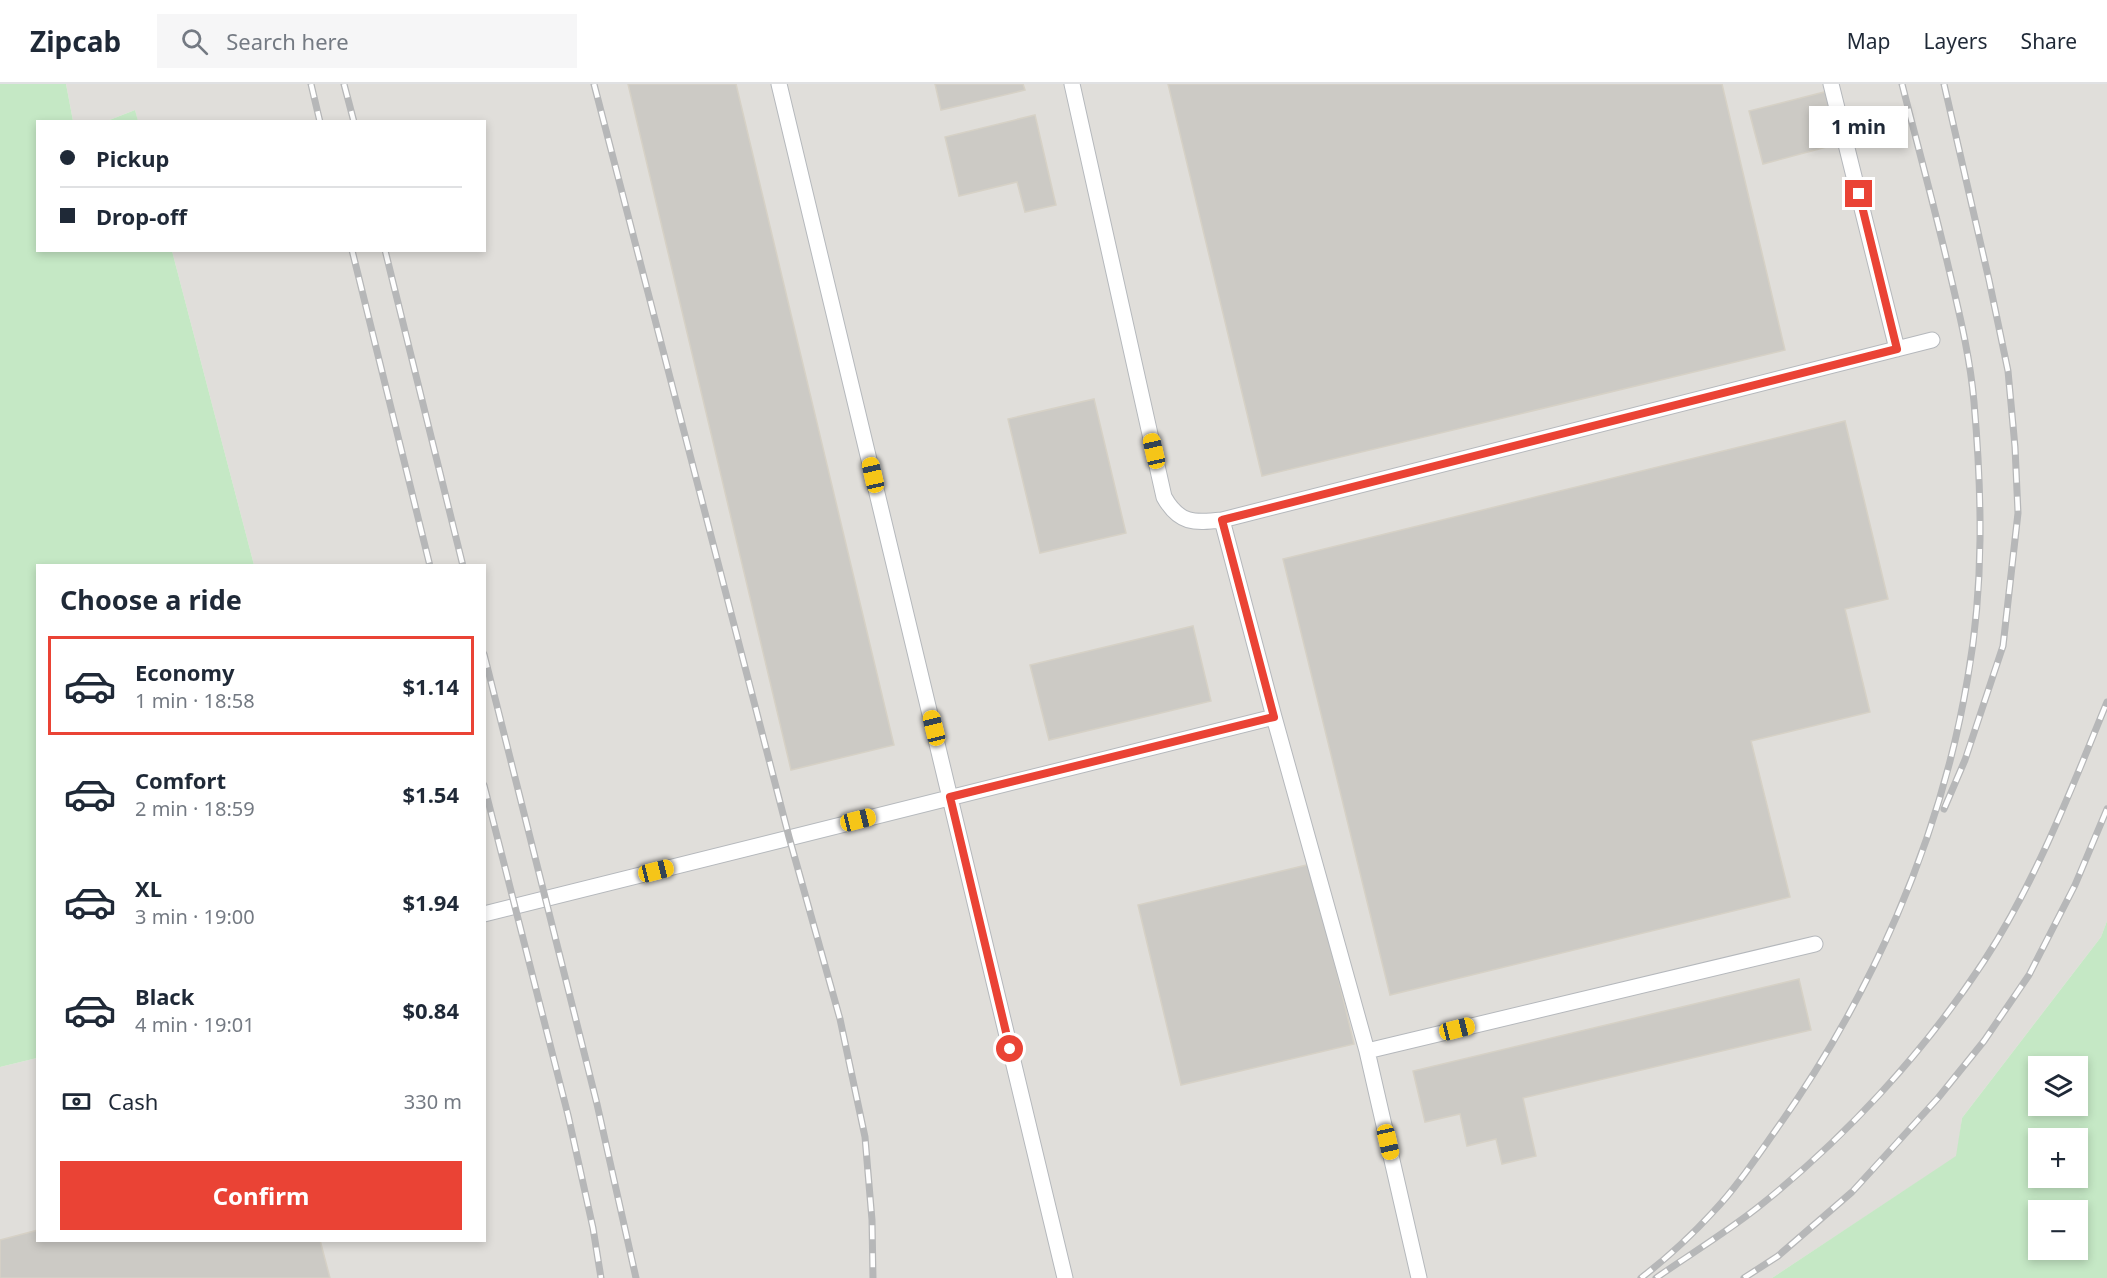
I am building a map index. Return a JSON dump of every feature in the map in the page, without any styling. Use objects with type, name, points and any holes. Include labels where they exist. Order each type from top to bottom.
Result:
[{"type":"lane","points":[[779,84],[1065,1278]]},
{"type":"lane","points":[[1072,84],[1164,497],[1171,510],[1181,518],[1191,521],[1222,520],[1932,340]]},
{"type":"lane","points":[[1831,84],[1897,349]]},
{"type":"lane","points":[[1222,520],[1367,1051],[1419,1278]]},
{"type":"lane","points":[[486,913],[1274,717]]},
{"type":"lane","points":[[1367,1051],[1815,945]]},
{"type":"shaded area","points":[[66,84],[2107,84],[2107,921],[2101,937],[1962,1118],[1957,1156],[1772,1278],[0,1278],[0,1067],[36,1058],[36,1242],[486,1242],[486,564],[254,564],[172,252],[486,252],[486,120],[138,120],[135,110],[110,120],[73,120]]},
{"type":"green space","points":[[0,84],[66,84],[73,120],[36,120],[36,252],[172,252],[254,564],[36,564],[36,1058],[0,1067]]},
{"type":"green space","points":[[135,110],[138,120],[110,120]]},
{"type":"green space","points":[[2107,921],[2107,1278],[1772,1278],[1956,1156],[1962,1118],[2101,937]]},
{"type":"building","points":[[628,84],[736,84],[894,745],[791,770]]},
{"type":"building","points":[[935,84],[1023,84],[1025,90],[941,110]]},
{"type":"building","points":[[1168,84],[1722,84],[1785,350],[1262,476]]},
{"type":"building","points":[[1836,89],[1849,141],[1763,164],[1749,111]]},
{"type":"building","points":[[1035,115],[1056,205],[1025,212],[1017,182],[959,196],[945,137]]},
{"type":"building","points":[[1094,399],[1126,533],[1040,553],[1008,419]]},
{"type":"building","points":[[1845,421],[1888,599],[1845,609],[1870,712],[1751,741],[1790,897],[1390,995],[1283,559]]},
{"type":"building","points":[[1193,626],[1211,701],[1049,740],[1030,665]]},
{"type":"building","points":[[1311,864],[1354,1044],[1181,1085],[1138,905]]},
{"type":"building","points":[[1799,979],[1811,1030],[1523,1098],[1536,1156],[1502,1164],[1496,1139],[1467,1146],[1460,1114],[1425,1122],[1413,1071]]},
{"type":"building","points":[[36,1231],[36,1242],[321,1242],[330,1278],[0,1278],[0,1240]]},
{"type":"railway","points":[[311,84],[320,120]]},
{"type":"railway","points":[[344,84],[353,120]]},
{"type":"railway","points":[[594,84],[789,837],[840,1019],[865,1137],[872,1220],[873,1278]]},
{"type":"railway","points":[[1641,1278],[1705,1221],[1729,1194],[1808,1082],[1841,1029],[1897,916],[1940,798],[1956,737],[1973,642],[1979,574],[1980,505],[1974,402],[1970,367],[1959,314],[1902,84]]},
{"type":"railway","points":[[1944,84],[2008,371],[2018,513],[2003,646],[1965,760],[1944,809]]},
{"type":"railway","points":[[352,252],[430,564]]},
{"type":"railway","points":[[385,252],[463,564]]},
{"type":"railway","points":[[486,662],[597,1104],[636,1278]]},
{"type":"railway","points":[[1656,1278],[1757,1208],[1821,1153],[1880,1094],[1935,1029],[1984,961],[2020,899],[2052,834],[2107,702]]},
{"type":"railway","points":[[486,793],[568,1115],[593,1228],[601,1278]]},
{"type":"railway","points":[[1744,1278],[1778,1256],[1852,1192],[1938,1098],[1984,1041],[2029,975],[2075,885],[2107,809]]},
{"type":"route","points":[[1010,1049],[950,797],[1274,717],[1222,520],[1897,349],[1859,194]]}]
